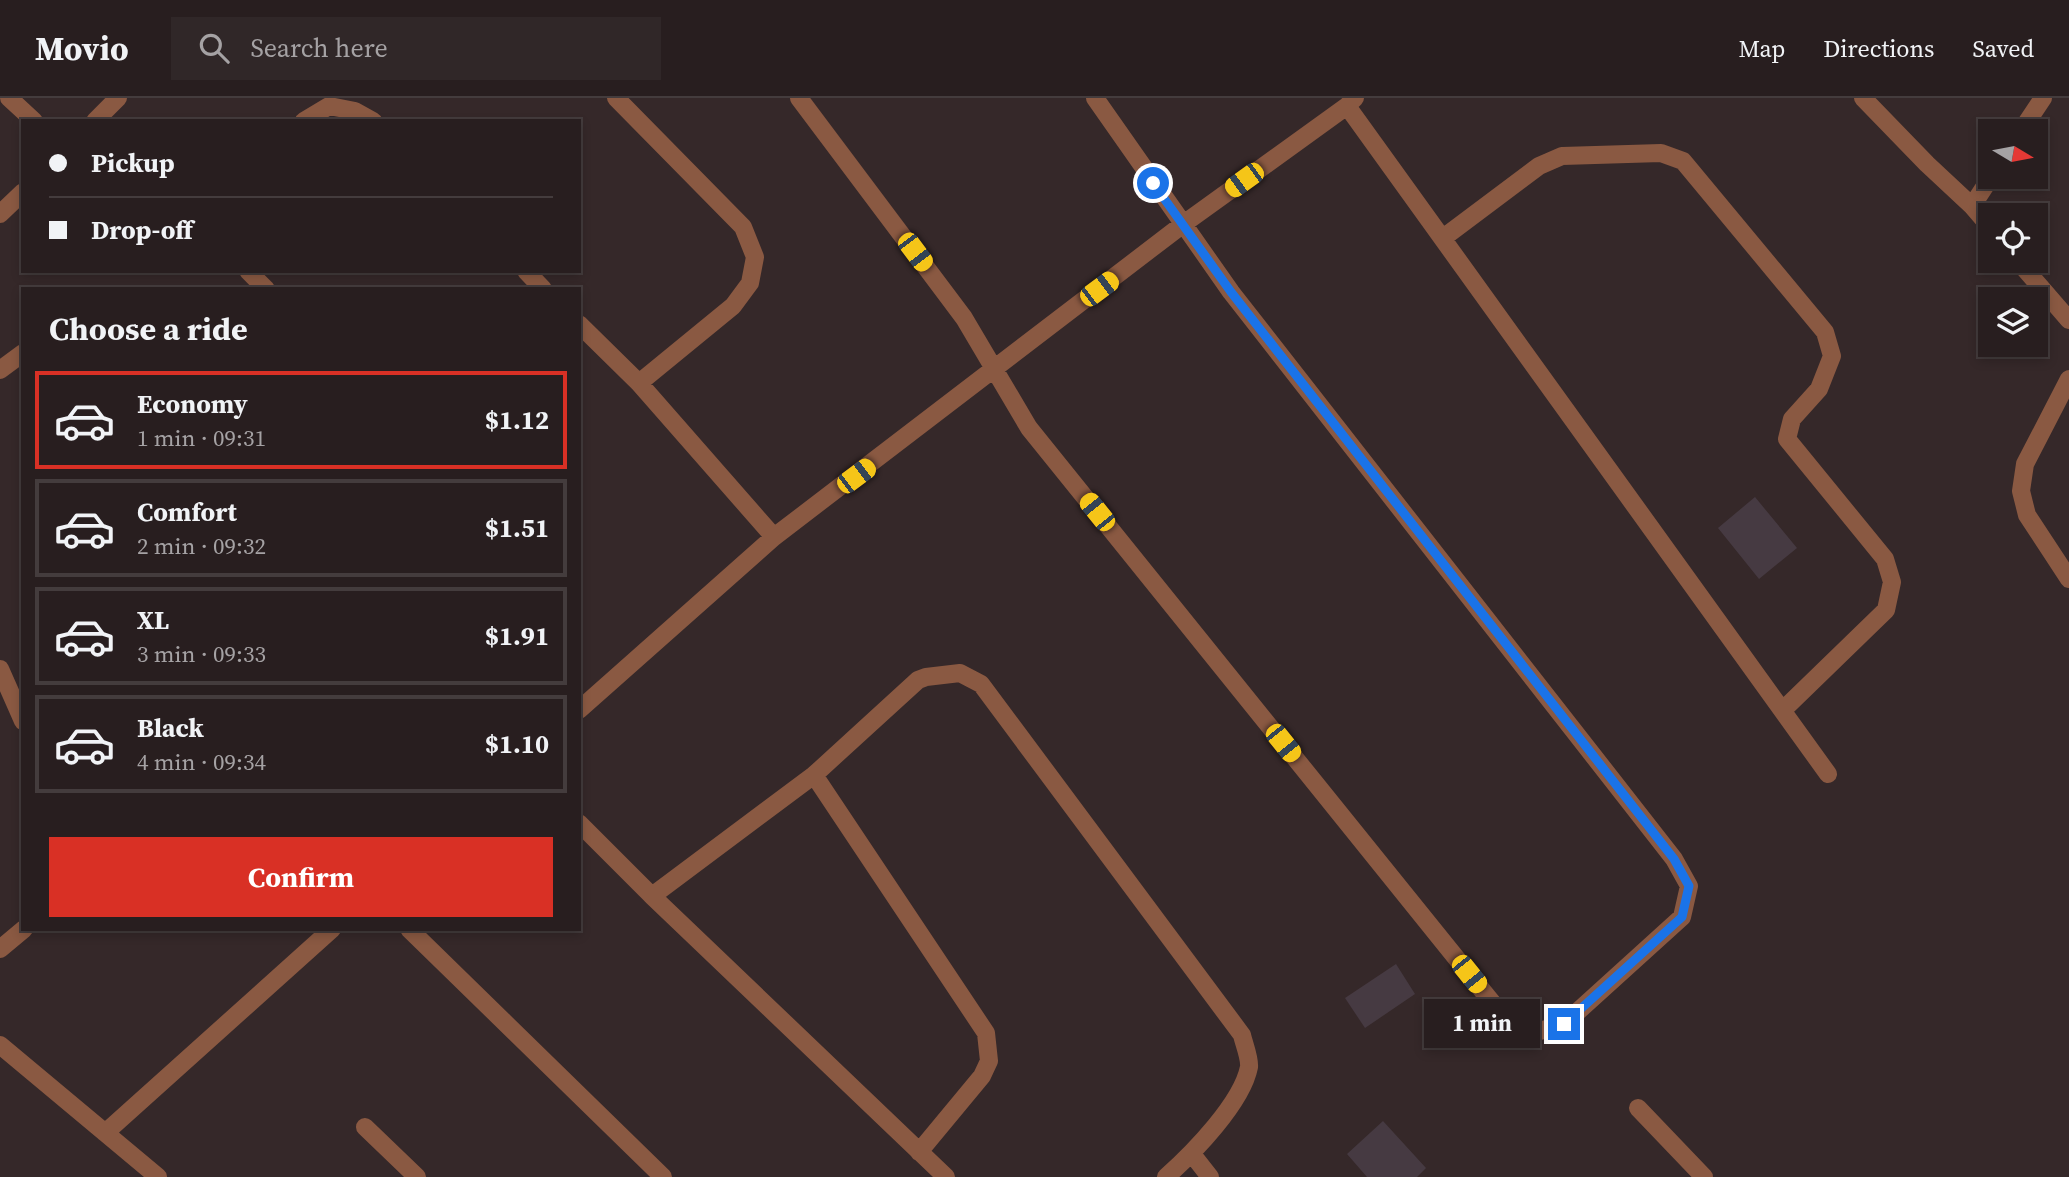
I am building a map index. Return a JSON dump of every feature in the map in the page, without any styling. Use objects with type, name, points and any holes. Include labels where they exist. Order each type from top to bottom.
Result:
[{"type":"street","points":[[9,98],[32,119]]},
{"type":"street","points":[[97,119],[118,98]]},
{"type":"street","points":[[616,98],[743,227],[754,257],[750,283],[733,306],[639,383]]},
{"type":"street","points":[[799,98],[964,318],[1029,428],[1513,1028],[1536,1032],[1564,1024],[1682,917],[1689,886],[1674,859],[1248,314],[1182,225],[1095,98]]},
{"type":"street","points":[[1863,98],[1978,213]]},
{"type":"street","points":[[2029,119],[2043,98]]},
{"type":"street","points":[[581,708],[774,537],[1182,225],[1351,102],[1443,238],[1828,774]]},
{"type":"street","points":[[307,119],[330,106],[355,111],[369,119]]},
{"type":"street","points":[[1443,238],[1539,166],[1562,156],[1661,153],[1684,161],[1825,332],[1832,356],[1819,389],[1792,419],[1787,439],[1885,559],[1892,582],[1886,610],[1783,710]]},
{"type":"street","points":[[1972,206],[1983,189]]},
{"type":"street","points":[[0,214],[21,194]]},
{"type":"street","points":[[250,273],[264,287]]},
{"type":"street","points":[[528,273],[541,287]]},
{"type":"street","points":[[2028,273],[2069,320]]},
{"type":"street","points":[[581,326],[639,383],[774,537]]},
{"type":"street","points":[[0,370],[21,354]]},
{"type":"street","points":[[2069,379],[2025,464],[2021,491],[2027,515],[2069,579]]},
{"type":"street","points":[[0,669],[21,717]]},
{"type":"street","points":[[652,896],[814,775],[918,680],[960,673],[981,684],[1242,1035],[1249,1065],[1237,1096],[1192,1154],[1166,1177]]},
{"type":"street","points":[[9,688],[21,678]]},
{"type":"street","points":[[814,775],[986,1033],[989,1061],[982,1076],[919,1152]]},
{"type":"street","points":[[581,825],[946,1177]]},
{"type":"street","points":[[0,949],[22,931]]},
{"type":"street","points":[[105,1133],[330,931]]},
{"type":"street","points":[[411,931],[663,1177]]},
{"type":"street","points":[[0,1045],[158,1177]]},
{"type":"street","points":[[1638,1108],[1704,1177]]},
{"type":"street","points":[[365,1127],[417,1177]]},
{"type":"street","points":[[1192,1154],[1210,1177]]},
{"type":"building","points":[[1755,497],[1797,548],[1759,579],[1718,528]]},
{"type":"building","points":[[1396,964],[1415,994],[1365,1028],[1345,998]]},
{"type":"building","points":[[1383,1121],[1426,1168],[1417,1177],[1367,1177],[1347,1154]]},
{"type":"route","points":[[1153,183],[1231,292],[1674,859],[1689,886],[1682,917],[1564,1024]]}]
